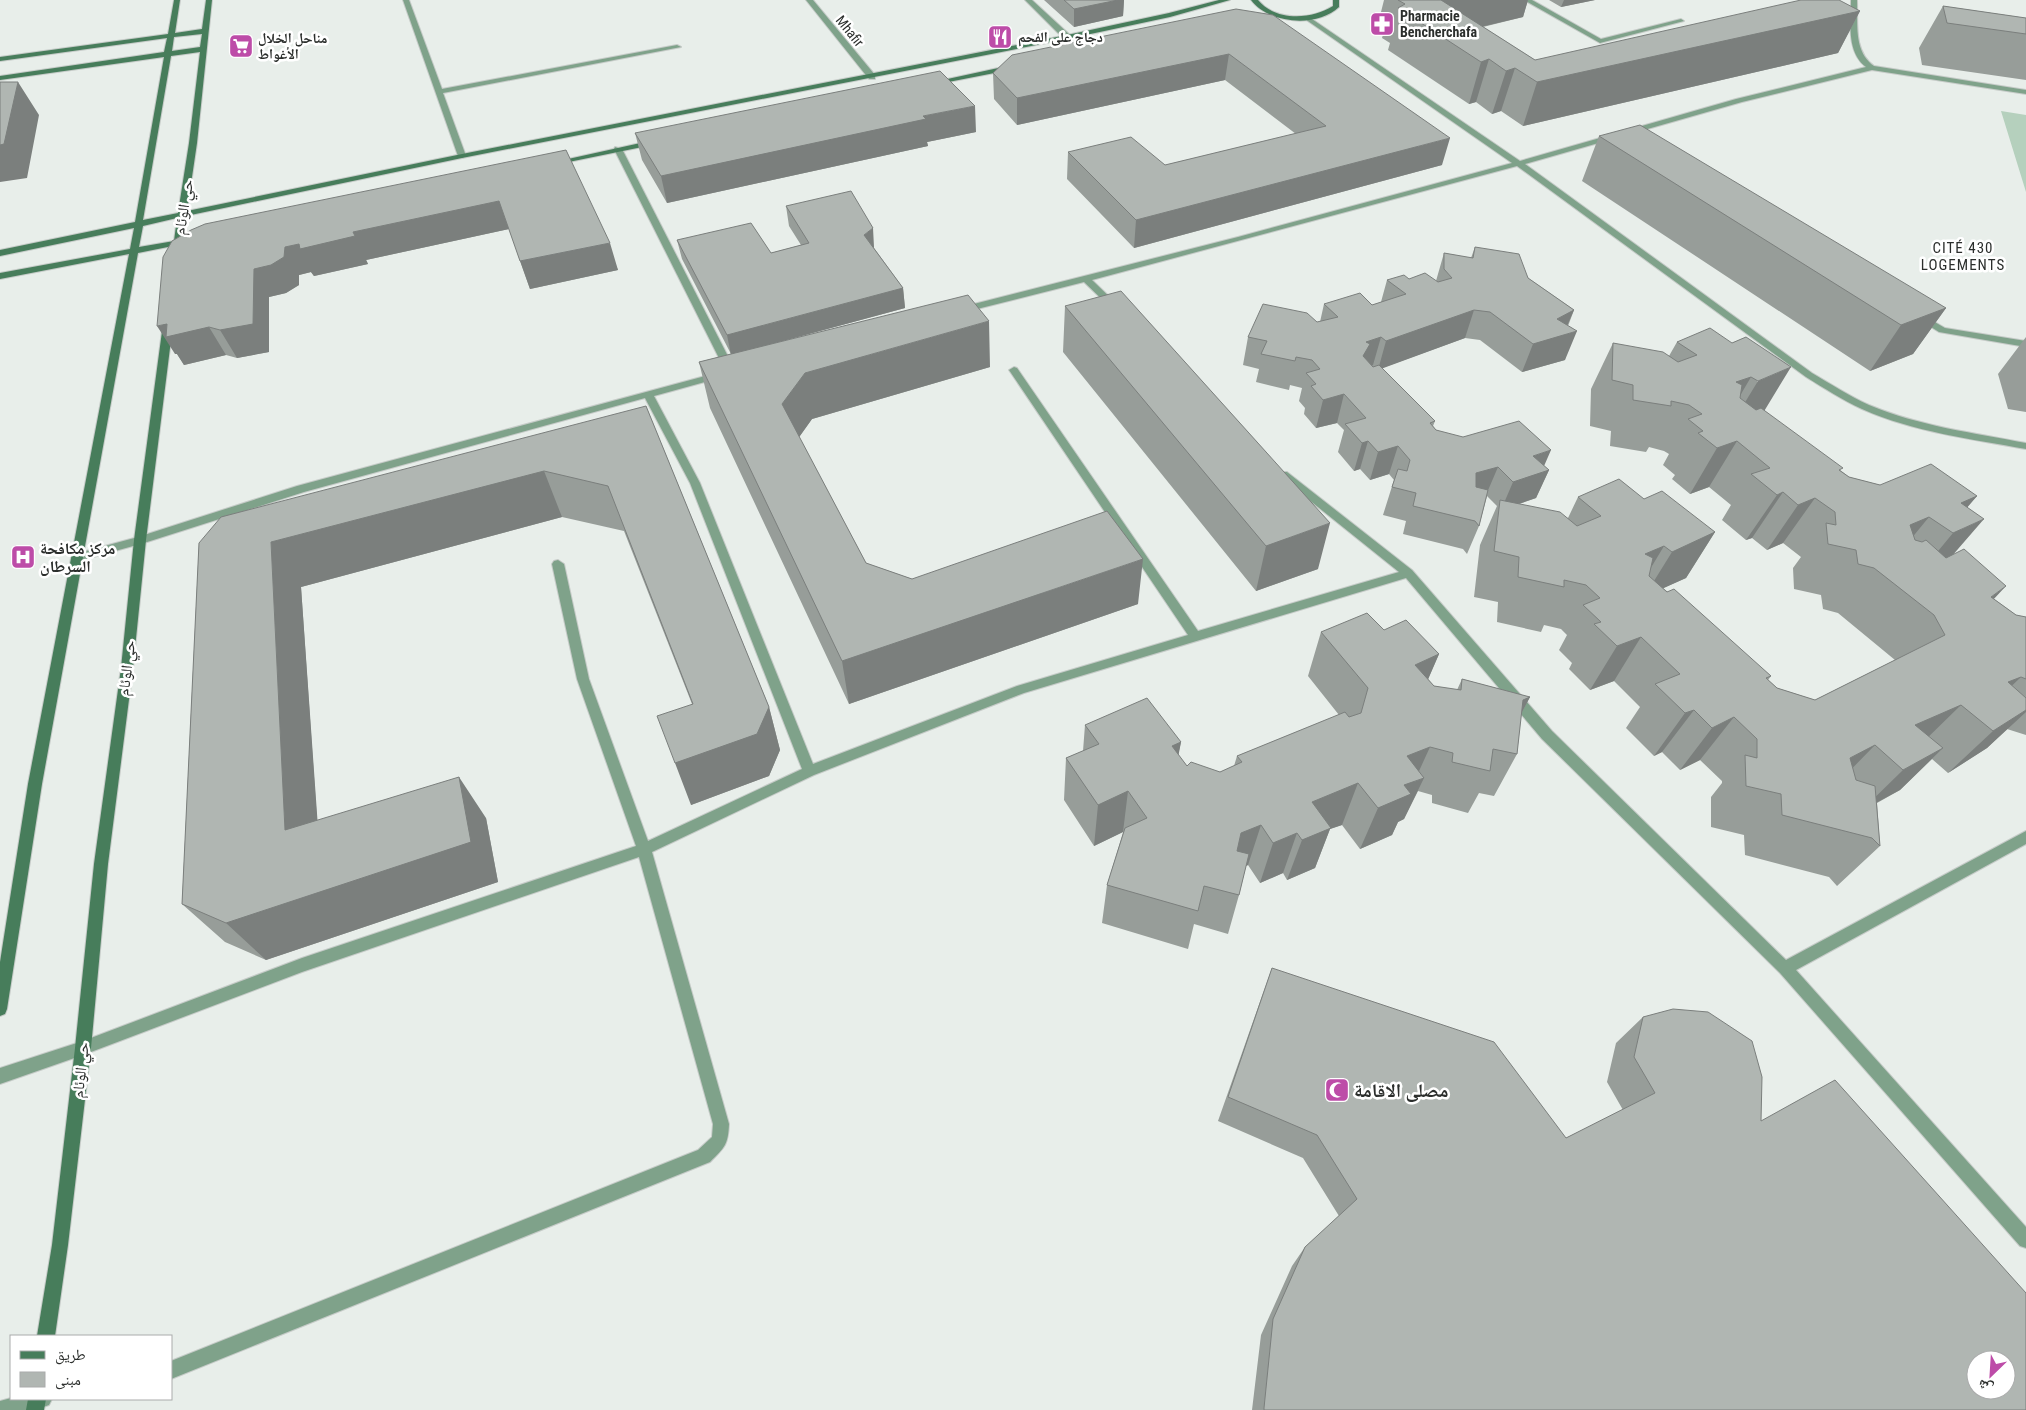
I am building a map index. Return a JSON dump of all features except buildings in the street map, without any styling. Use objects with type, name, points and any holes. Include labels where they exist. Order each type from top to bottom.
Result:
[{"type":"street","points":[[0,1009],[35,784],[79,557],[178,0]]},
{"type":"street","name":"حي الوئام","points":[[174,269],[209,0]]},
{"type":"street","points":[[406,0],[462,156]]},
{"type":"street","name":"Mhafir","points":[[808,0],[872,77]]},
{"type":"street","points":[[1028,0],[1067,37]]},
{"type":"street","points":[[0,253],[462,156],[872,77],[1067,37],[1227,0]]},
{"type":"street","points":[[1254,0],[1271,13],[1292,18],[1308,18],[1330,12],[1336,7],[1339,0]]},
{"type":"street","points":[[1527,0],[1600,41],[1681,20]]},
{"type":"street","points":[[1854,0],[1856,53],[1864,64],[1872,68],[2026,92]]},
{"type":"street","points":[[1252,17],[1271,13]]},
{"type":"street","points":[[1308,18],[1518,163],[1809,375],[1846,398],[1890,416],[1924,426],[2026,446]]},
{"type":"street","points":[[0,59],[206,31]]},
{"type":"street","points":[[438,92],[677,47]]},
{"type":"street","points":[[0,78],[204,49]]},
{"type":"street","points":[[926,85],[1022,65]]},
{"type":"street","points":[[955,312],[1086,279],[1518,163],[1807,82],[1872,68]]},
{"type":"street","points":[[1627,132],[1635,137]]},
{"type":"street","points":[[542,165],[666,139]]},
{"type":"street","points":[[79,557],[140,540],[300,489],[735,371],[618,149]]},
{"type":"street","points":[[0,276],[196,238]]},
{"type":"street","points":[[1086,279],[1126,318]]},
{"type":"street","points":[[1909,309],[1942,330],[2026,344]]},
{"type":"street","name":"حي الوئام","points":[[46,1335],[60,1245],[83,1048],[100,864],[127,668],[140,540],[170,314]]},
{"type":"street","points":[[1014,370],[1195,636]]},
{"type":"street","points":[[648,394],[695,484],[810,771]]},
{"type":"street","points":[[1273,467],[1408,573],[1547,735],[1785,968],[2026,1240]]},
{"type":"street","points":[[172,1370],[704,1156],[720,1141],[721,1124],[644,849],[583,679],[558,564]]},
{"type":"street","points":[[0,1076],[83,1048],[302,964],[644,849],[810,771],[1021,689],[1408,573]]},
{"type":"street","points":[[1785,968],[2026,837]]},
{"type":"street","points":[[0,1410],[38,1402]]},
{"type":"green space","points":[[2001,111],[2026,115],[2026,192]]},
{"type":"place","name":"Pharmacie Bencherchafa","points":[[1382,24]]},
{"type":"place","name":"دجاج على الفحم","points":[[1000,37]]},
{"type":"place","name":"مناحل الخلال الأغواط","points":[[241,46]]},
{"type":"place","name":"مركز مكافحة السرطان","points":[[23,557]]},
{"type":"place","name":"مصلى الاقامة","points":[[1337,1090]]},
{"type":"district","name":"CITÉ 430 LOGEMENTS","points":[[1963,256]]}]
